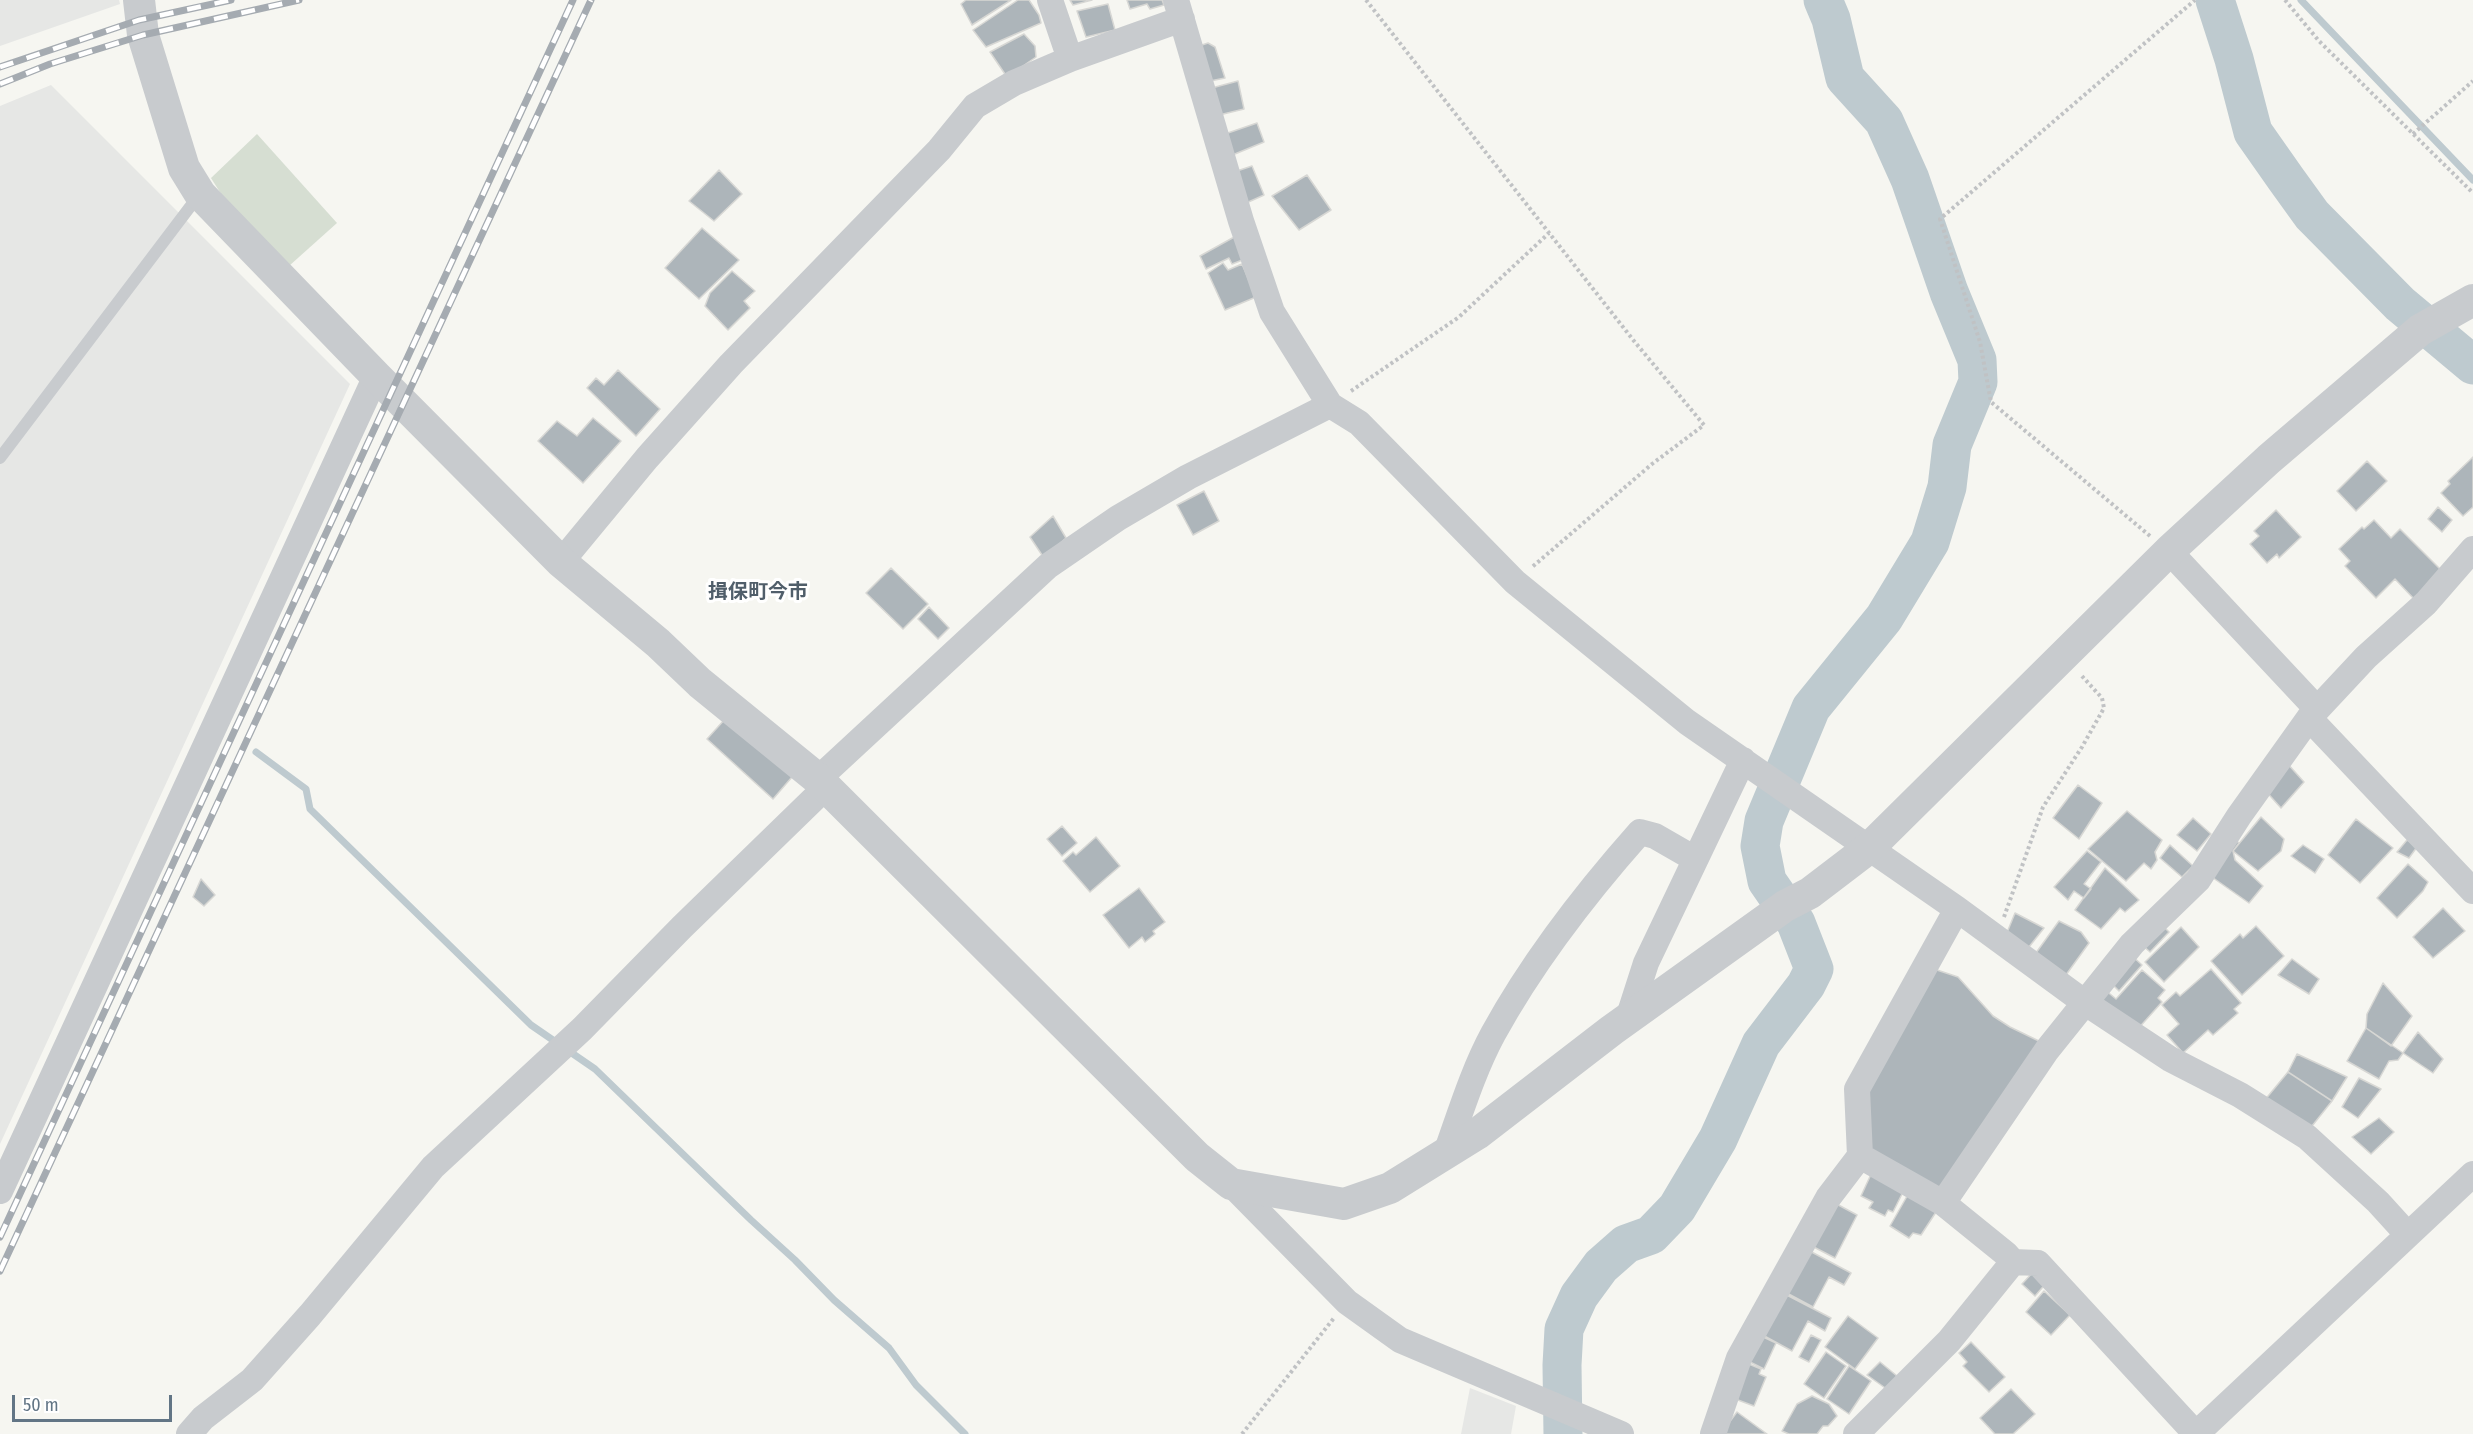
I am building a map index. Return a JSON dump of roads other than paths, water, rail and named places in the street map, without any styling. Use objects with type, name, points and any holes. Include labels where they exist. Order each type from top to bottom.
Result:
[{"type":"street","points":[[139,0],[142,35],[184,168],[200,194],[376,376],[561,562],[658,643],[700,683],[822,783],[1197,1157],[1231,1184],[1347,1302],[1400,1340],[1621,1434]]},
{"type":"street","points":[[1050,0],[1070,59]]},
{"type":"street","points":[[561,562],[647,458],[731,364],[939,150],[975,106],[1014,83],[1179,10],[1241,221],[1272,312],[1330,405],[1359,423],[1515,582],[1687,722],[1957,909],[2084,1002],[2170,1059],[2240,1095],[2307,1137],[2378,1202],[2408,1235]]},
{"type":"street","points":[[1231,1184],[1344,1204],[1390,1188],[1477,1134],[1628,1019],[1785,906],[1810,893],[1869,848],[2169,551],[2269,459],[2420,330],[2473,300]]},
{"type":"street","points":[[0,1191],[376,376]]},
{"type":"street","points":[[189,1434],[203,1418],[252,1380],[310,1316],[433,1167],[582,1029],[822,783],[1048,566],[1118,518],[1188,477],[1330,405]]},
{"type":"street","points":[[1943,1203],[2046,1050],[2132,944],[2198,880],[2239,816],[2313,713],[2366,657],[2426,603],[2473,549]]},
{"type":"street","points":[[2169,551],[2473,891]]},
{"type":"street","points":[[1628,1019],[1646,963],[1743,760]]},
{"type":"street","points":[[1446,1153],[1460,1112],[1492,1036],[1533,969],[1588,893],[1625,849],[1640,832],[1655,836],[1695,859]]},
{"type":"street","points":[[1713,1434],[1739,1358],[1828,1198],[1860,1156],[1857,1089],[1957,909]]},
{"type":"street","points":[[1860,1156],[1943,1203],[2013,1262],[2038,1263],[2196,1434],[2473,1174]]},
{"type":"street","points":[[1856,1434],[1949,1341],[2013,1262]]},
{"type":"lane","points":[[0,458],[200,194]]},
{"type":"waterway","points":[[1563,1434],[1564,1329],[1579,1296],[1601,1266],[1626,1244],[1651,1235],[1677,1208],[1718,1139],[1761,1044],[1806,985],[1814,969],[1796,923],[1767,881],[1760,846],[1764,821],[1811,708],[1884,618],[1930,542],[1947,487],[1952,445],[1978,382],[1977,360],[1949,292],[1910,179],[1884,121],[1845,78],[1831,19],[1823,0]]},
{"type":"waterway","points":[[2215,0],[2234,59],[2253,132],[2286,179],[2312,215],[2400,304],[2473,365]]},
{"type":"waterway","points":[[2301,0],[2473,180]]},
{"type":"waterway","points":[[256,752],[306,789],[310,809],[531,1025],[595,1069],[834,1300],[889,1348],[916,1385],[965,1434]]},
{"type":"railway","points":[[0,67],[139,20],[231,0]]},
{"type":"railway","points":[[0,84],[50,64],[143,35],[299,0]]},
{"type":"railway","points":[[0,1237],[573,0]]},
{"type":"railway","points":[[0,1271],[591,0]]},
{"type":"district","name":"揖保町今市","points":[[758,592]]}]
